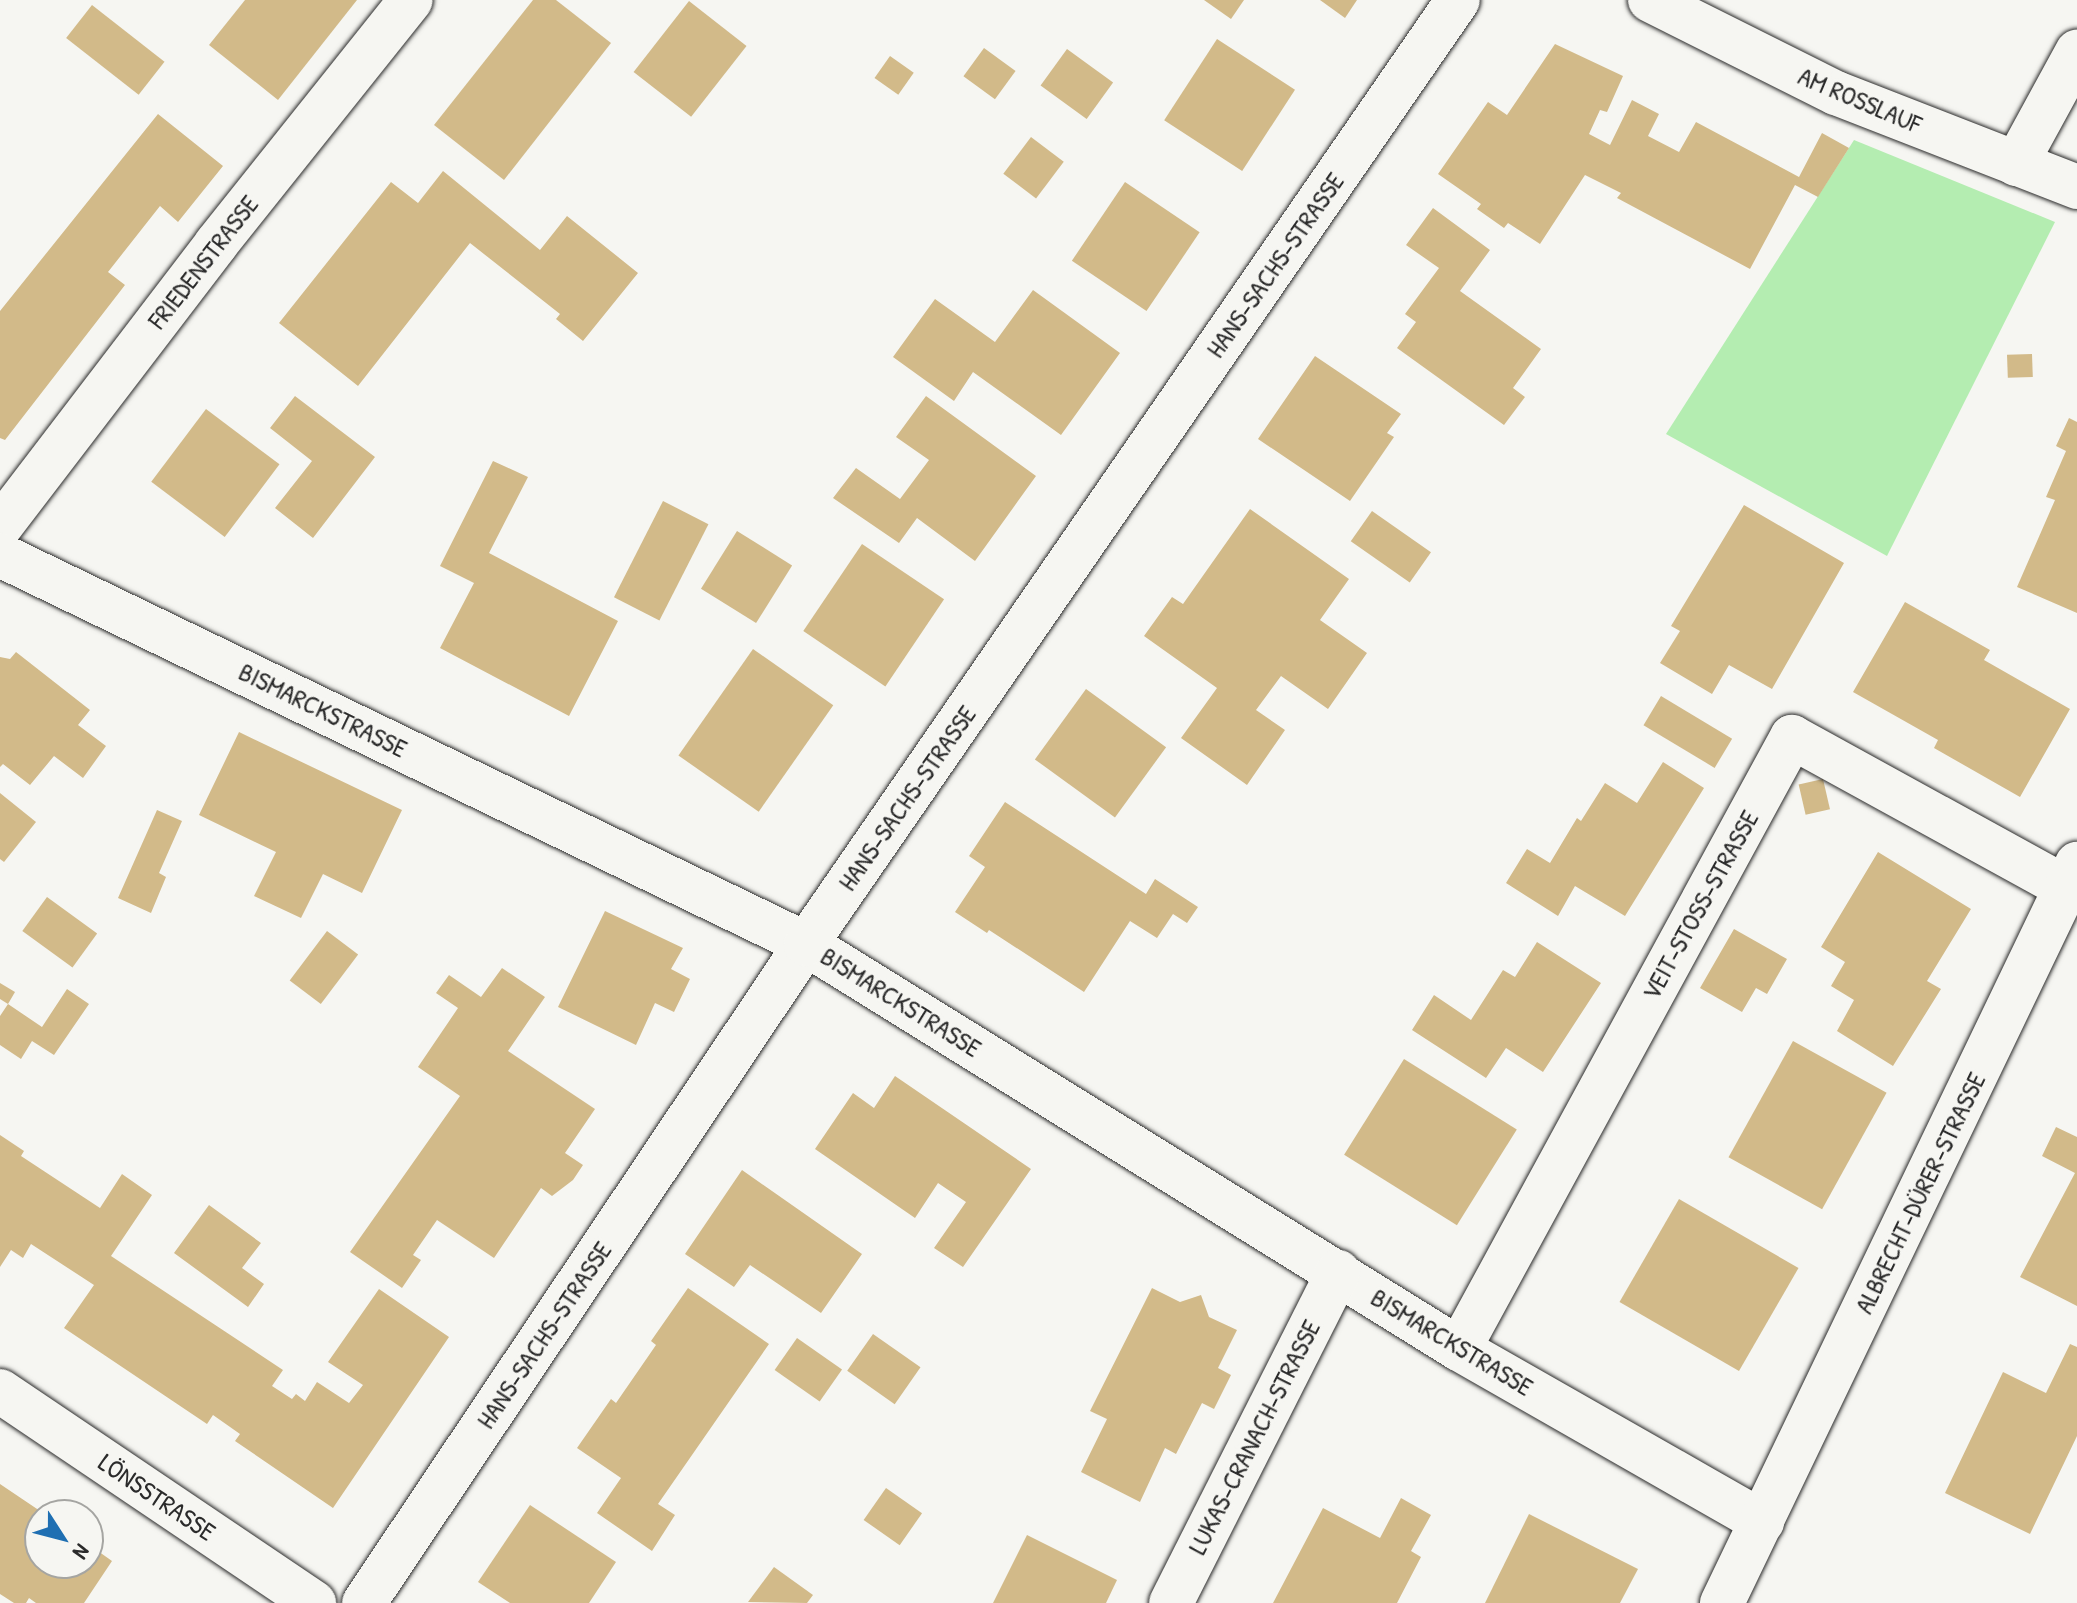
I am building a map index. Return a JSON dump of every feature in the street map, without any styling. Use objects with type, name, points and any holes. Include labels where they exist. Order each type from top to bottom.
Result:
[{"type":"street","name":"FRIEDENSTRASSE","points":[[0,527],[216,244],[411,0]]},
{"type":"street","name":"HANS-SACHS-STRASSE","points":[[364,1603],[806,944],[1458,0]]},
{"type":"street","name":"AM ROSSLAUF","points":[[1650,0],[1836,93],[2077,187]]},
{"type":"street","points":[[2016,164],[2077,52]]},
{"type":"street","name":"BISMARCKSTRASSE","points":[[0,555],[806,944],[1459,1349],[1762,1522]]},
{"type":"street","name":"VEIT-STOSS-STRASSE","points":[[1459,1349],[1792,737],[2072,876]]},
{"type":"street","name":"ALBRECHT-DÜRER-STRASSE","points":[[1722,1603],[2072,876]]},
{"type":"street","name":"LUKAS-CRANACH-STRASSE","points":[[1171,1603],[1338,1272]]},
{"type":"street","name":"LÖNSSTRASSE","points":[[0,1391],[314,1603]]},
{"type":"green space","points":[[1854,140],[2055,222],[1887,556],[1666,434]]},
{"type":"building","points":[[245,0],[357,0],[278,100],[209,45]]},
{"type":"building","points":[[533,0],[556,0],[611,43],[504,180],[434,125]]},
{"type":"building","points":[[1204,0],[1244,0],[1231,19]]},
{"type":"building","points":[[1320,0],[1357,0],[1345,18]]},
{"type":"building","points":[[689,1],[747,46],[691,117],[634,72]]},
{"type":"building","points":[[92,5],[164,62],[139,95],[66,38]]},
{"type":"building","points":[[1217,39],[1295,90],[1242,171],[1164,120]]},
{"type":"building","points":[[1555,44],[1623,76],[1607,112],[1600,110],[1589,134],[1610,145],[1632,100],[1659,114],[1648,136],[1679,152],[1696,122],[1799,177],[1822,133],[1849,148],[1818,197],[1795,185],[1750,269],[1617,198],[1621,193],[1585,175],[1540,244],[1508,223],[1504,228],[1477,209],[1481,204],[1438,174],[1488,102],[1507,115]]},
{"type":"building","points":[[984,48],[1016,71],[995,99],[963,76]]},
{"type":"building","points":[[1067,49],[1113,83],[1087,119],[1041,85]]},
{"type":"building","points":[[890,56],[914,73],[898,95],[875,78]]},
{"type":"building","points":[[158,114],[223,166],[178,222],[160,206],[108,272],[125,285],[5,440],[0,438],[0,311]]},
{"type":"building","points":[[1031,137],[1064,162],[1036,198],[1003,174]]},
{"type":"building","points":[[443,171],[540,250],[567,216],[638,273],[583,341],[556,319],[560,314],[470,243],[358,386],[279,323],[391,182],[418,203]]},
{"type":"building","points":[[1125,182],[1200,232],[1146,311],[1072,261]]},
{"type":"building","points":[[1433,208],[1490,250],[1460,291],[1541,349],[1513,388],[1525,397],[1504,425],[1397,348],[1416,322],[1405,314],[1439,268],[1406,245]]},
{"type":"building","points":[[1033,290],[1120,353],[1061,435],[973,372],[954,401],[893,357],[935,299],[995,342]]},
{"type":"building","points":[[2032,354],[2033,377],[2008,378],[2007,355]]},
{"type":"building","points":[[1315,356],[1401,414],[1387,433],[1394,437],[1350,501],[1258,439]]},
{"type":"building","points":[[295,396],[375,457],[313,538],[275,508],[312,461],[270,428]]},
{"type":"building","points":[[926,396],[1036,476],[975,561],[917,518],[899,543],[833,498],[856,468],[900,499],[929,460],[896,437]]},
{"type":"building","points":[[206,409],[279,464],[225,537],[151,482]]},
{"type":"building","points":[[2069,418],[2077,422],[2077,613],[2017,587],[2055,500],[2046,497],[2066,451],[2056,446]]},
{"type":"building","points":[[493,461],[528,477],[489,553],[618,621],[569,716],[440,648],[474,583],[440,566]]},
{"type":"building","points":[[663,501],[708,524],[659,620],[614,597]]},
{"type":"building","points":[[1744,505],[1844,563],[1772,689],[1729,665],[1712,694],[1660,663],[1680,631],[1671,626]]},
{"type":"building","points":[[1250,509],[1349,579],[1320,620],[1367,653],[1328,709],[1281,676],[1256,710],[1285,730],[1247,785],[1181,738],[1217,688],[1144,636],[1172,597],[1183,604]]},
{"type":"building","points":[[1372,511],[1431,552],[1410,583],[1351,541]]},
{"type":"building","points":[[737,531],[792,565],[756,623],[701,589]]},
{"type":"building","points":[[862,544],[944,599],[885,686],[803,631]]},
{"type":"building","points":[[1905,602],[1990,650],[1984,660],[2070,709],[2020,797],[1934,748],[1938,740],[1853,692]]},
{"type":"building","points":[[753,649],[833,705],[759,812],[678,755]]},
{"type":"building","points":[[16,652],[90,710],[78,725],[106,746],[83,778],[54,756],[30,785],[3,764],[0,767],[0,657],[10,659]]},
{"type":"building","points":[[1086,689],[1166,747],[1115,818],[1035,759]]},
{"type":"building","points":[[1661,696],[1732,739],[1715,768],[1643,725]]},
{"type":"building","points":[[239,732],[402,810],[362,893],[323,874],[301,918],[254,896],[276,852],[199,815]]},
{"type":"building","points":[[1663,762],[1704,788],[1625,916],[1575,886],[1558,916],[1506,883],[1527,849],[1550,863],[1577,818],[1581,821],[1605,783],[1637,803]]},
{"type":"building","points":[[1823,779],[1830,809],[1806,815],[1799,785]]},
{"type":"building","points":[[0,793],[36,822],[4,862],[0,859]]},
{"type":"building","points":[[1005,802],[1146,894],[1155,879],[1198,907],[1187,923],[1173,914],[1157,938],[1130,921],[1084,992],[989,930],[987,933],[955,912],[985,867],[969,856]]},
{"type":"building","points":[[157,810],[182,821],[159,873],[166,877],[151,913],[118,898]]},
{"type":"building","points":[[1878,852],[1971,909],[1927,981],[1941,989],[1893,1066],[1837,1031],[1854,1000],[1831,986],[1845,962],[1821,947]]},
{"type":"building","points":[[47,897],[97,933],[72,967],[22,931]]},
{"type":"building","points":[[605,911],[683,948],[671,969],[690,979],[674,1012],[655,1003],[636,1045],[558,1007]]},
{"type":"building","points":[[1734,929],[1787,959],[1767,994],[1756,988],[1742,1012],[1700,988]]},
{"type":"building","points":[[327,931],[358,954],[321,1004],[290,981]]},
{"type":"building","points":[[1537,942],[1601,983],[1543,1072],[1506,1048],[1486,1078],[1412,1030],[1434,995],[1471,1020],[1503,970],[1515,977]]},
{"type":"building","points":[[502,968],[545,997],[508,1051],[595,1109],[565,1153],[583,1165],[573,1180],[552,1196],[541,1188],[494,1258],[437,1220],[413,1255],[421,1260],[402,1288],[350,1252],[460,1096],[418,1067],[458,1008],[436,993],[449,975],[481,997]]},
{"type":"building","points":[[0,983],[15,992],[8,1004],[0,999]]},
{"type":"building","points":[[67,989],[89,1004],[54,1055],[32,1041],[21,1059],[0,1045],[0,1016],[8,1004],[42,1027]]},
{"type":"building","points":[[1793,1041],[1887,1093],[1822,1209],[1729,1157]]},
{"type":"building","points":[[1404,1059],[1517,1129],[1457,1225],[1344,1155]]},
{"type":"building","points":[[895,1076],[1031,1169],[963,1267],[934,1248],[966,1202],[938,1183],[915,1218],[815,1149],[853,1093],[874,1108]]},
{"type":"building","points":[[2056,1127],[2077,1137],[2077,1306],[2020,1277],[2075,1173],[2042,1156]]},
{"type":"building","points":[[0,1135],[24,1151],[21,1156],[100,1208],[122,1174],[152,1195],[111,1256],[283,1370],[272,1386],[292,1399],[296,1394],[305,1401],[317,1382],[349,1403],[363,1385],[328,1362],[379,1289],[449,1337],[333,1508],[235,1441],[240,1434],[213,1415],[207,1424],[64,1328],[94,1285],[31,1244],[23,1258],[11,1250],[0,1267]]},
{"type":"building","points":[[742,1170],[862,1254],[821,1313],[750,1265],[734,1287],[685,1254]]},
{"type":"building","points":[[1679,1199],[1799,1268],[1739,1371],[1620,1302]]},
{"type":"building","points":[[209,1205],[261,1243],[242,1268],[264,1284],[248,1307],[174,1253]]},
{"type":"building","points":[[688,1288],[769,1344],[658,1504],[675,1515],[652,1551],[597,1513],[621,1478],[577,1448],[611,1399],[616,1403],[656,1345],[651,1341]]},
{"type":"building","points":[[1152,1288],[1180,1302],[1201,1295],[1209,1317],[1237,1330],[1218,1368],[1231,1375],[1214,1409],[1202,1403],[1176,1454],[1165,1448],[1140,1502],[1081,1472],[1107,1419],[1090,1411]]},
{"type":"building","points":[[873,1334],[921,1367],[895,1404],[847,1371]]},
{"type":"building","points":[[797,1338],[842,1370],[820,1401],[775,1370]]},
{"type":"building","points":[[2070,1344],[2077,1347],[2077,1436],[2030,1534],[1945,1493],[2003,1372],[2046,1393]]},
{"type":"building","points":[[0,1484],[24,1500],[24,1579],[100,1579],[84,1603],[36,1603],[29,1598],[26,1603],[14,1603],[0,1594]]},
{"type":"building","points":[[886,1488],[922,1513],[900,1545],[864,1520]]},
{"type":"building","points":[[1401,1498],[1431,1515],[1411,1551],[1421,1557],[1397,1603],[1273,1603],[1323,1508],[1380,1538]]},
{"type":"building","points":[[530,1505],[616,1562],[589,1603],[510,1603],[478,1582]]},
{"type":"building","points":[[1529,1514],[1638,1569],[1620,1603],[1485,1603]]},
{"type":"building","points":[[1027,1535],[1117,1580],[1106,1603],[993,1603]]},
{"type":"building","points":[[104,1555],[112,1561],[104,1573]]},
{"type":"building","points":[[774,1567],[813,1595],[807,1603],[748,1602]]}]
